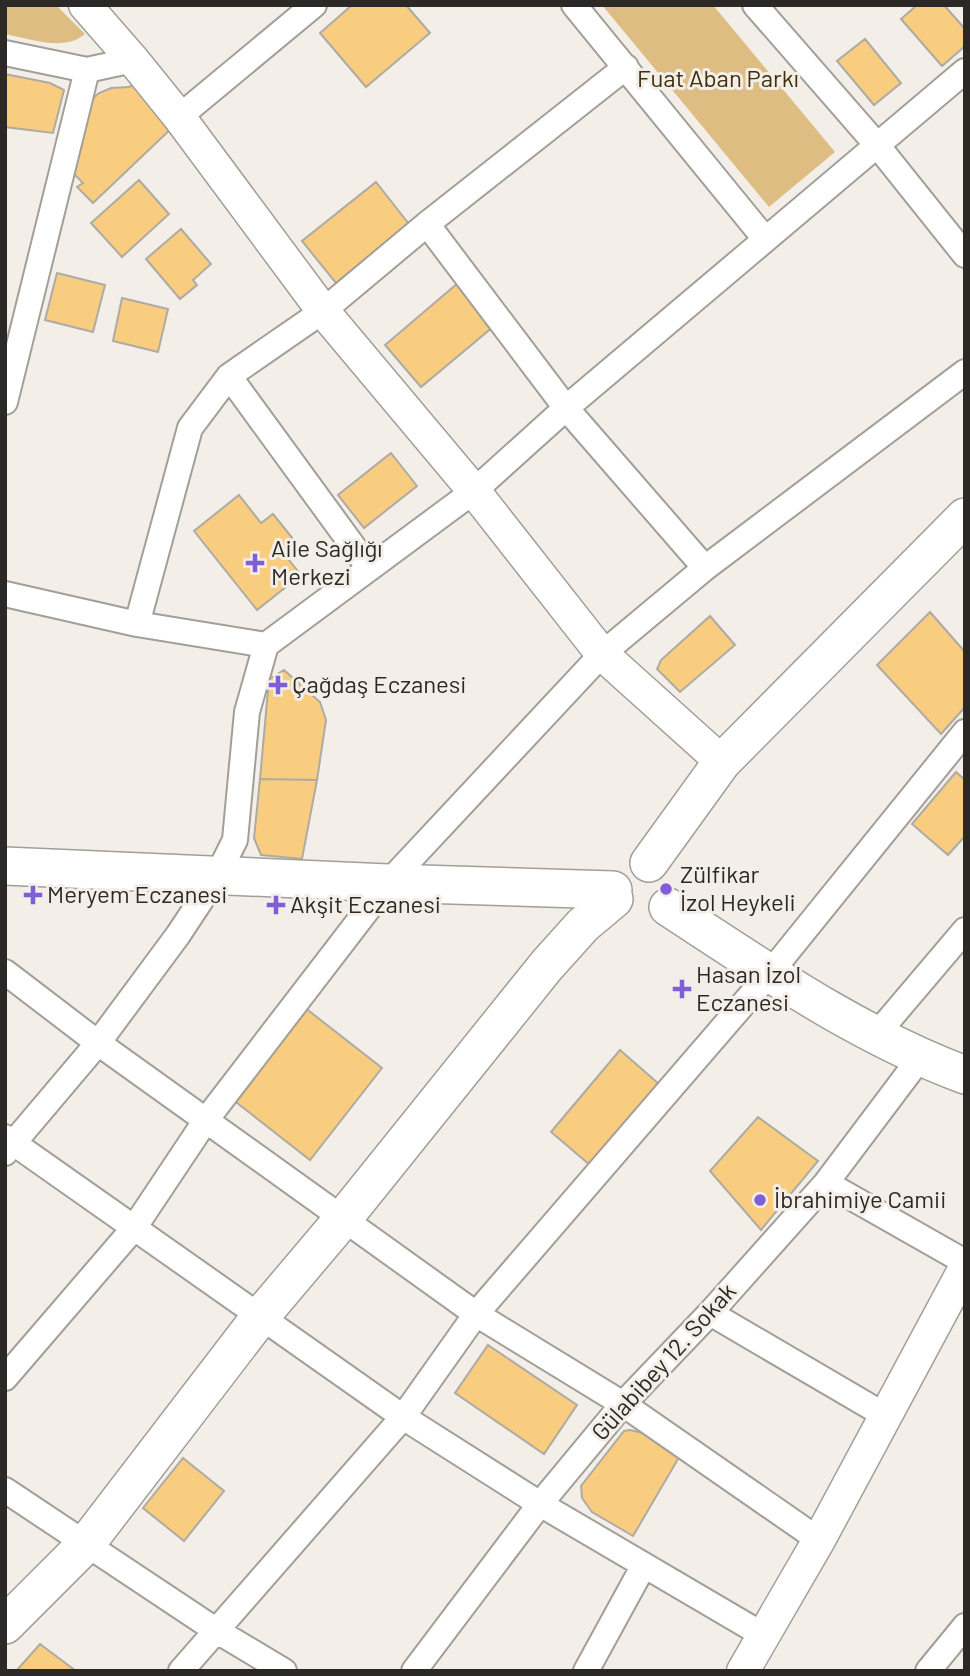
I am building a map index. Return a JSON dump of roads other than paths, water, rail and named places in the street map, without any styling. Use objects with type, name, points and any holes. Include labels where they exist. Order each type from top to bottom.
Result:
[{"type":"main road","points":[[649,863],[722,762],[965,517]]},
{"type":"main road","points":[[636,862],[649,863],[659,867],[671,885],[672,897],[668,907],[659,916],[645,921],[632,919],[621,911],[614,895],[617,878],[625,868],[636,862]]},
{"type":"main road","points":[[8,872],[217,876],[614,895]]},
{"type":"main road","points":[[5,1625],[86,1544],[260,1317],[342,1220],[547,965],[614,895]]},
{"type":"main road","points":[[668,907],[770,973],[876,1035],[920,1058],[965,1075]]},
{"type":"street","points":[[85,5],[179,117],[323,311],[474,491],[602,654],[722,762]]},
{"type":"street","points":[[179,117],[314,5]]},
{"type":"street","points":[[574,5],[765,239]]},
{"type":"street","points":[[755,5],[877,145],[965,255]]},
{"type":"street","points":[[5,53],[87,70],[133,60]]},
{"type":"street","points":[[136,624],[190,428],[229,376],[323,311],[427,224],[626,68]]},
{"type":"street","points":[[5,402],[87,70]]},
{"type":"street","points":[[763,1635],[540,1504],[403,1417],[134,1228],[8,1145],[98,1044],[178,935],[217,876],[235,840],[247,712],[266,645],[474,491],[565,408],[965,71]]},
{"type":"street","points":[[427,224],[565,408],[705,568]]},
{"type":"street","points":[[5,1378],[134,1228],[206,1120],[388,884],[602,654],[705,568],[965,372]]},
{"type":"street","points":[[229,376],[369,568]]},
{"type":"street","points":[[5,594],[136,624],[266,645]]},
{"type":"street","points":[[181,1671],[403,1417],[476,1314],[770,973],[965,732]]},
{"type":"street","points":[[876,1035],[965,930]]},
{"type":"street","points":[[5,972],[98,1044],[476,1314],[623,1404],[819,1539]]},
{"type":"street","name":"Gülabibey 12. Sokak","points":[[414,1671],[540,1504],[623,1404],[710,1313],[826,1183],[920,1058]]},
{"type":"street","points":[[826,1183],[965,1262]]},
{"type":"street","points":[[743,1671],[819,1539],[965,1268]]},
{"type":"street","points":[[710,1313],[886,1416]]},
{"type":"street","points":[[5,1490],[284,1671]]},
{"type":"street","points":[[586,1671],[644,1565]]},
{"type":"street","points":[[928,1671],[965,1626]]},
{"type":"place","name":"Aile Sağlığı Merkezi","points":[[255,563]]},
{"type":"place","name":"Çağdaş Eczanesi","points":[[278,685]]},
{"type":"place","name":"Zülfikar İzol Heykeli","points":[[666,889]]},
{"type":"place","name":"Meryem Eczanesi","points":[[33,895]]},
{"type":"place","name":"Akşit Eczanesi","points":[[276,905]]},
{"type":"place","name":"Hasan İzol Eczanesi","points":[[682,989]]},
{"type":"place","name":"İbrahimiye Camii","points":[[760,1200]]},
{"type":"park label","name":"Fuat Aban Parkı","points":[[718,79]]}]
